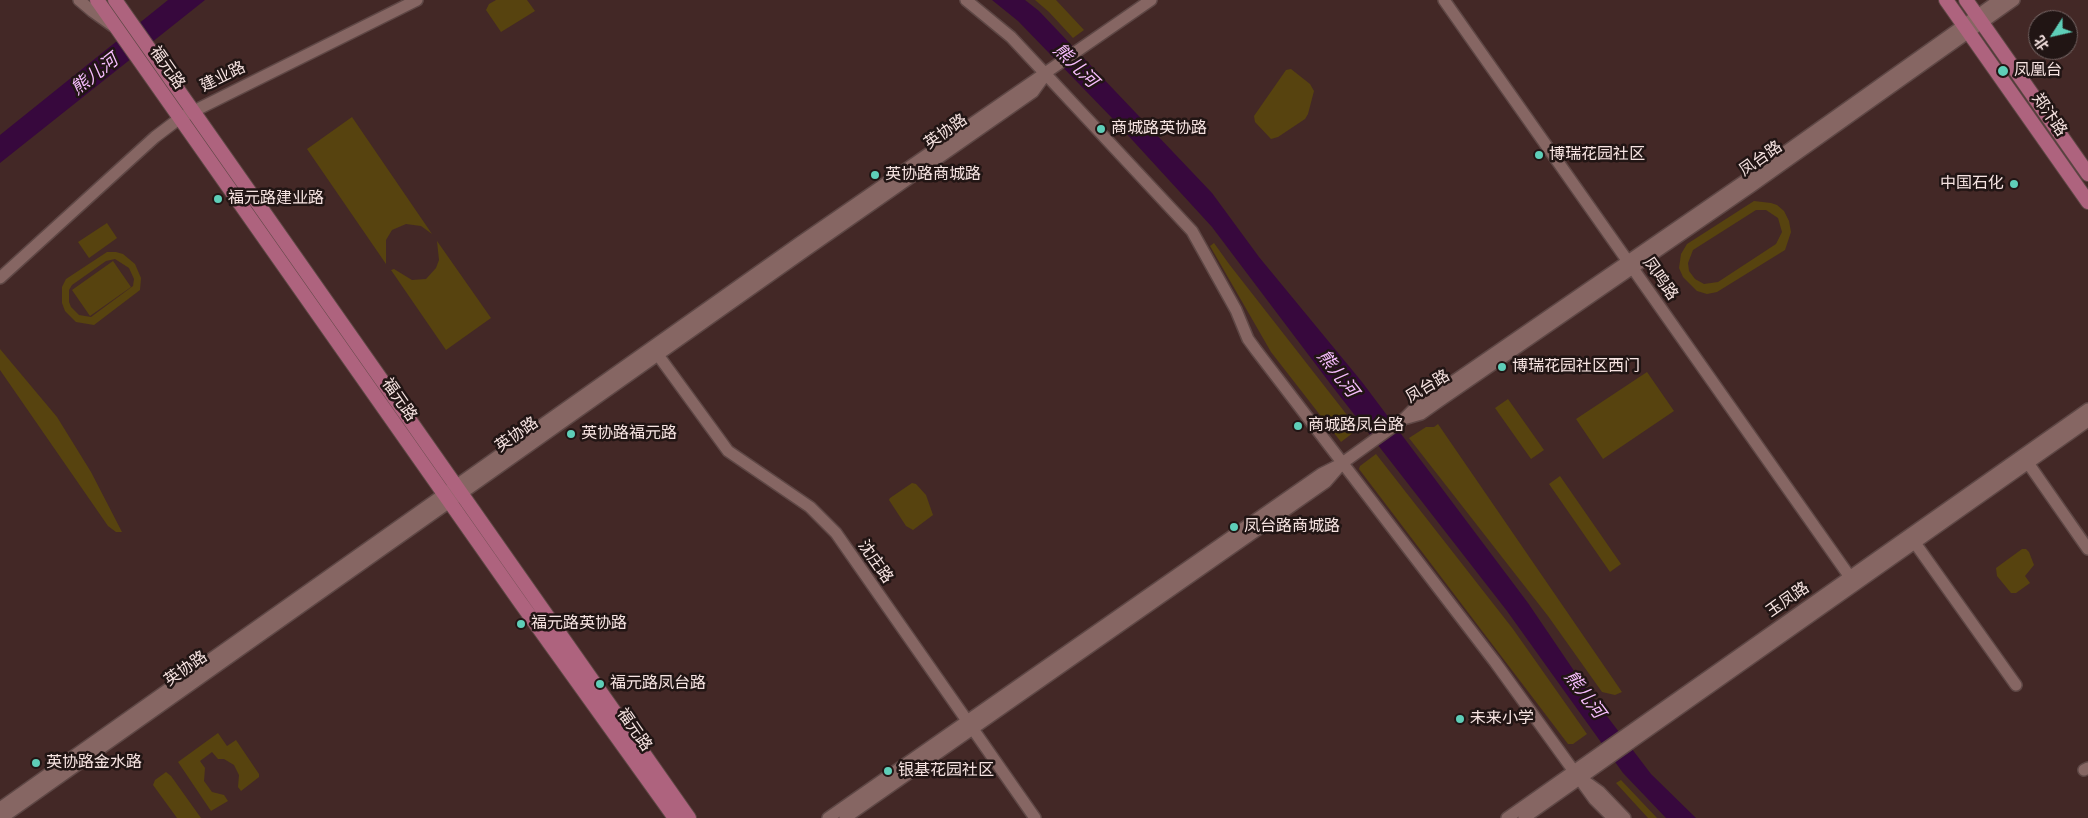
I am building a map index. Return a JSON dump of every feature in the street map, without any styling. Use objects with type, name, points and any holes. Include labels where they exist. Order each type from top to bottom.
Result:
[{"type":"main road","name":"福元路","points":[[97,0],[447,498],[675,818]]},
{"type":"main road","name":"福元路","points":[[116,0],[689,818]]},
{"type":"main road","name":"郑汴路","points":[[1946,0],[2088,202]]},
{"type":"main road","name":"郑汴路","points":[[1966,0],[2088,174]]},
{"type":"street","points":[[80,0],[92,12],[119,31]]},
{"type":"street","points":[[123,0],[132,24]]},
{"type":"street","name":"建业路","points":[[0,278],[155,137],[180,118],[418,0]]},
{"type":"street","points":[[966,0],[1000,27],[1049,72],[1192,231],[1236,310],[1252,344],[1341,464],[1495,662],[1578,774],[1594,799],[1613,818]]},
{"type":"street","name":"英协路","points":[[460,489],[841,214],[1151,0]]},
{"type":"street","name":"凤鸣路","points":[[1444,0],[1850,577]]},
{"type":"street","name":"凤台路","points":[[1980,19],[1999,0]]},
{"type":"street","name":"凤台路","points":[[969,726],[1326,482],[1341,464],[1405,418],[1421,414],[1966,28],[2014,0]]},
{"type":"street","name":"英协路","points":[[0,808],[460,489],[658,355],[1033,92],[1049,72]]},
{"type":"street","name":"沈庄路","points":[[658,355],[728,451],[810,507],[836,533],[1034,818]]},
{"type":"street","name":"玉凤路","points":[[1507,818],[1596,762],[1850,577],[2088,409]]},
{"type":"street","name":"玉凤路","points":[[1637,733],[1916,543],[2088,421]]},
{"type":"street","points":[[2028,463],[2088,549]]},
{"type":"street","name":"英协路","points":[[2,818],[447,498]]},
{"type":"street","points":[[1916,543],[2016,685]]},
{"type":"street","points":[[828,818],[969,726]]},
{"type":"street","points":[[845,818],[969,726]]},
{"type":"street","points":[[1578,774],[1600,792],[1625,818]]},
{"type":"street","name":"玉凤路","points":[[1524,818],[1578,774]]},
{"type":"shaded area","points":[[496,0],[527,0],[535,11],[501,32],[486,10],[489,4]]},
{"type":"shaded area","points":[[1035,0],[1056,0],[1084,30],[1073,38]]},
{"type":"shaded area","points":[[1291,69],[1310,84],[1314,91],[1308,114],[1305,119],[1278,137],[1271,139],[1255,122],[1254,116],[1286,70]]},
{"type":"shaded area","points":[[352,117],[432,234],[421,226],[406,224],[392,230],[386,240],[386,264],[307,149]]},
{"type":"shaded area","points":[[1754,201],[1777,205],[1784,211],[1789,221],[1791,232],[1785,250],[1717,292],[1707,294],[1697,291],[1683,277],[1679,268],[1681,254],[1687,244]],"holes":[[[1756,210],[1766,210],[1778,218],[1782,232],[1776,244],[1718,282],[1704,284],[1695,279],[1689,271],[1688,263],[1693,250]]]},
{"type":"shaded area","points":[[107,223],[117,238],[89,258],[78,242]]},
{"type":"shaded area","points":[[437,241],[491,318],[446,350],[391,270],[394,269],[412,280],[426,279],[436,268],[439,260]]},
{"type":"shaded area","points":[[1214,243],[1358,429],[1341,442],[1271,352],[1210,246]]},
{"type":"shaded area","points":[[107,252],[123,254],[135,264],[141,278],[140,290],[94,325],[76,322],[65,311],[62,303],[62,287],[66,279]],"holes":[[[115,259],[129,268],[134,279],[133,286],[91,317],[79,315],[71,307],[69,290],[72,285],[106,261]]]},
{"type":"shaded area","points":[[113,261],[131,287],[90,316],[72,290]]},
{"type":"shaded area","points":[[0,349],[57,417],[91,472],[122,532],[116,532],[108,526],[0,370]]},
{"type":"shaded area","points":[[1647,372],[1674,411],[1603,459],[1576,419]]},
{"type":"shaded area","points":[[1508,399],[1544,450],[1531,459],[1495,408]]},
{"type":"shaded area","points":[[1438,424],[1622,692],[1615,695],[1602,692],[1548,616],[1409,438],[1426,427],[1434,427]]},
{"type":"shaded area","points":[[1376,454],[1513,629],[1587,734],[1573,744],[1568,744],[1359,469],[1360,466]]},
{"type":"shaded area","points":[[1560,476],[1621,564],[1610,572],[1549,484]]},
{"type":"shaded area","points":[[912,483],[916,484],[926,495],[933,515],[913,530],[906,526],[889,500]]},
{"type":"shaded area","points":[[2022,549],[2026,549],[2029,552],[2034,565],[2025,576],[2030,583],[2016,593],[2011,593],[1997,576],[1996,568]]},
{"type":"shaded area","points":[[218,733],[227,746],[236,740],[259,774],[259,777],[241,791],[238,787],[239,775],[234,765],[224,759],[218,759],[212,752],[200,761],[205,768],[204,781],[212,792],[224,795],[228,801],[211,811],[178,762]]},
{"type":"shaded area","points":[[166,772],[171,776],[201,818],[177,818],[153,785],[155,780]]},
{"type":"shaded area","points":[[1621,780],[1657,818],[1648,818],[1616,783]]},
{"type":"water","name":"熊儿河","points":[[168,0],[205,0],[0,163],[0,135]]},
{"type":"water","name":"熊儿河","points":[[992,0],[1025,0],[1039,11],[1212,193],[1259,257],[1362,382],[1528,603],[1587,690],[1651,774],[1696,818],[1666,818],[1623,773],[1507,611],[1332,386],[1212,227],[1113,119],[1018,21]]},
{"type":"place","name":"凤凰台","points":[[2003,71]]},
{"type":"place","name":"商城路英协路","points":[[1101,129]]},
{"type":"place","name":"博瑞花园社区","points":[[1539,155]]},
{"type":"place","name":"英协路商城路","points":[[875,175]]},
{"type":"place","name":"中国石化","points":[[2014,184]]},
{"type":"place","name":"福元路建业路","points":[[218,199]]},
{"type":"place","name":"博瑞花园社区西门","points":[[1502,367]]},
{"type":"place","name":"商城路凤台路","points":[[1298,426]]},
{"type":"place","name":"英协路福元路","points":[[571,434]]},
{"type":"place","name":"凤台路商城路","points":[[1234,527]]},
{"type":"place","name":"福元路英协路","points":[[521,624]]},
{"type":"place","name":"福元路凤台路","points":[[600,684]]},
{"type":"place","name":"未来小学","points":[[1460,719]]},
{"type":"place","name":"英协路金水路","points":[[36,763]]},
{"type":"place","name":"银基花园社区","points":[[888,771]]}]
